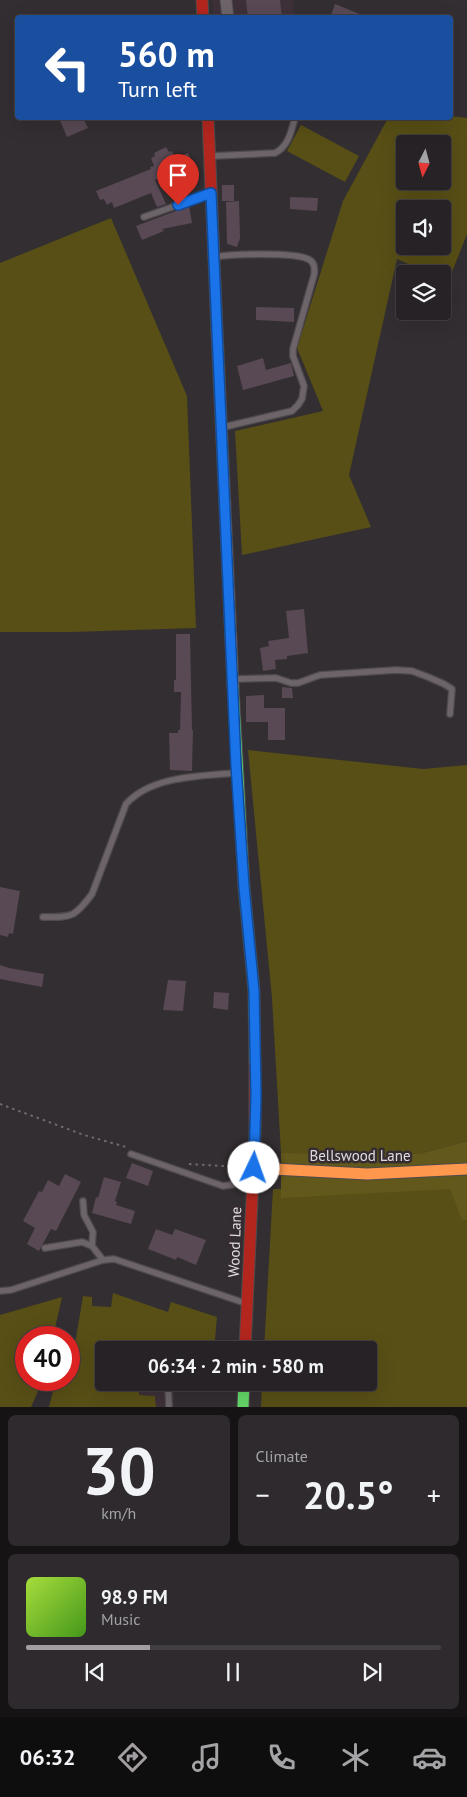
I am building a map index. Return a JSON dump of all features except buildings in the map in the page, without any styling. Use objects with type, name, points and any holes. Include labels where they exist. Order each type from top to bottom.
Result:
[{"type":"street","points":[[202,0],[203,15]]},
{"type":"street","points":[[226,0],[228,15]]},
{"type":"street","name":"Wood Lane","points":[[208,120],[232,680],[244,887],[254,991],[256,1105],[245,1341]]},
{"type":"street","name":"Bellswood Lane","points":[[254,1168],[367,1174],[467,1169]]},
{"type":"street","points":[[243,1407],[244,1391]]},
{"type":"lane","points":[[210,156],[275,153],[282,149],[287,142],[294,120]]},
{"type":"lane","points":[[144,217],[211,193]]},
{"type":"lane","points":[[214,257],[240,254],[308,258],[315,267],[293,349],[293,356],[304,386],[302,399],[292,411],[222,428]]},
{"type":"lane","points":[[232,680],[276,678],[291,683],[298,683],[320,674],[396,670],[412,671],[452,689],[450,714]]},
{"type":"lane","points":[[43,917],[68,917],[80,910],[92,894],[126,804],[133,797],[147,789],[169,782],[206,775],[237,773]]},
{"type":"lane","points":[[132,1151],[223,1186],[236,1184],[252,1187]]},
{"type":"lane","points":[[83,1201],[84,1215],[93,1232],[92,1246]]},
{"type":"lane","points":[[45,1248],[82,1242],[92,1246],[103,1260]]},
{"type":"lane","points":[[0,1291],[12,1290],[103,1260],[114,1260],[247,1304]]},
{"type":"lane","points":[[168,1391],[169,1407]]},
{"type":"path","points":[[0,1104],[132,1151]]},
{"type":"path","points":[[189,1164],[254,1168]]},
{"type":"shaded area","points":[[213,0],[293,0],[295,15],[213,15]]},
{"type":"shaded area","points":[[453,116],[467,118],[467,234],[451,274],[451,265],[411,265],[397,259],[349,475],[371,527],[242,555],[235,431],[323,411],[297,348],[343,201],[387,120],[453,120]]},
{"type":"shaded area","points":[[301,125],[359,156],[345,182],[287,151]]},
{"type":"shaded area","points":[[111,218],[187,396],[196,628],[0,632],[0,263]]},
{"type":"shaded area","points":[[248,750],[423,769],[467,765],[467,1141],[419,1154],[281,1153],[272,998]]},
{"type":"shaded area","points":[[467,1141],[467,1220],[462,1220],[450,1189],[281,1198],[281,1153],[419,1154]]},
{"type":"shaded area","points":[[467,1174],[467,1407],[261,1407],[262,1391],[377,1391],[377,1341],[265,1341],[273,1189]]},
{"type":"shaded area","points":[[113,1293],[168,1312],[171,1302],[217,1317],[215,1341],[95,1341],[95,1391],[139,1391],[139,1395],[155,1396],[156,1407],[49,1407],[53,1391],[80,1391],[80,1326],[78,1326],[83,1296],[92,1297],[92,1306],[111,1307]]},
{"type":"shaded area","points":[[62,1297],[55,1326],[15,1326],[15,1391],[38,1391],[31,1407],[0,1407],[0,1315]]},
{"type":"shaded area","points":[[139,1391],[174,1391],[174,1407],[156,1407],[155,1396],[139,1395]]},
{"type":"traffic: fast","points":[[233,686],[244,887],[254,991],[255,1063]]},
{"type":"traffic: fast","points":[[243,1407],[244,1391]]},
{"type":"traffic: slow","points":[[217,330],[233,686]]},
{"type":"traffic: slow","points":[[254,1168],[367,1174],[467,1169]]},
{"type":"traffic: jam","points":[[202,0],[203,15]]},
{"type":"traffic: jam","points":[[208,120],[217,330]]},
{"type":"traffic: jam","points":[[245,1341],[255,1134],[255,1063]]},
{"type":"route","points":[[178,205],[211,193],[236,765],[244,887],[254,991],[256,1095],[254,1168]]}]
